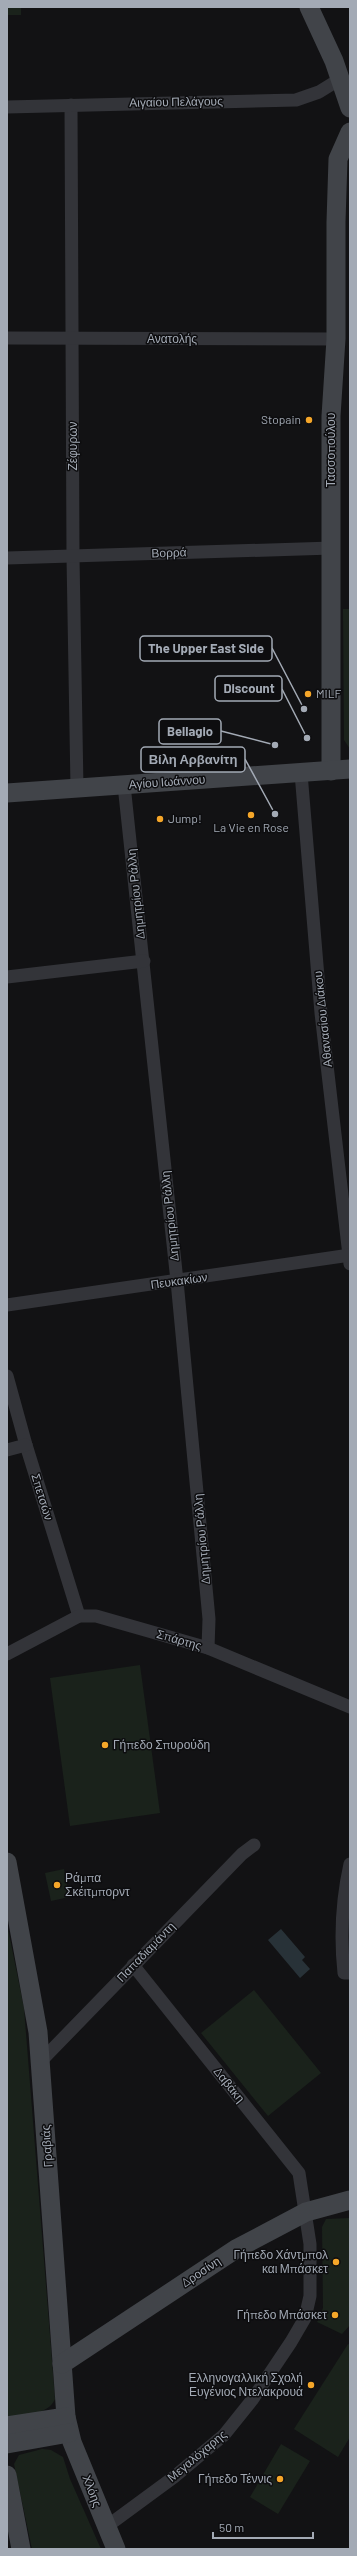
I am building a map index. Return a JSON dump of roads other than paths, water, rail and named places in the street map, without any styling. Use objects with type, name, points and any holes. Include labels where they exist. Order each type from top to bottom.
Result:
[{"type":"street","points":[[310,7],[345,75],[350,108]]},
{"type":"street","name":"Αιγαίου Πελάγους","points":[[7,107],[296,100],[319,92],[345,75]]},
{"type":"street","name":"Ζέφυρων","points":[[71,105],[74,339],[73,557],[77,788]]},
{"type":"street","name":"Τασσοπούλου","points":[[331,771],[331,416],[336,338],[338,159],[350,132]]},
{"type":"street","name":"Ανατολής","points":[[7,338],[336,338]]},
{"type":"street","name":"Βορρά","points":[[7,558],[332,548]]},
{"type":"street","name":"Αγίου Ιωάννου","points":[[7,793],[350,769]]},
{"type":"street","name":"Αθανασίου Διάκου","points":[[301,773],[321,1013],[350,1258]]},
{"type":"street","name":"Δημητρίου Ράλλη","points":[[124,785],[177,1281],[209,1618],[208,1648]]},
{"type":"street","points":[[7,977],[144,962]]},
{"type":"street","name":"Πευκακίων","points":[[7,1305],[350,1258]]},
{"type":"street","name":"Σπετσών","points":[[7,1376],[26,1445],[79,1616]]},
{"type":"street","points":[[7,1450],[26,1445]]},
{"type":"street","points":[[7,1654],[79,1616]]},
{"type":"street","name":"Σπάρτης","points":[[79,1616],[96,1616],[208,1648],[350,1707]]},
{"type":"street","name":"Παπαδιαμάντη","points":[[41,2061],[242,1854],[254,1845]]},
{"type":"street","name":"Γραβιάς","points":[[7,1862],[30,1980],[41,2061],[62,2364],[68,2425]]},
{"type":"street","points":[[350,1864],[344,1891],[341,1944],[344,1973],[350,1973]]},
{"type":"street","name":"Δαβάκη","points":[[133,1965],[299,2173],[306,2212]]},
{"type":"street","name":"Δροσίνη","points":[[62,2364],[236,2249],[306,2212],[350,2200]]},
{"type":"street","name":"Μεγαλόχαρης","points":[[106,2527],[174,2477],[224,2436],[252,2400],[291,2342],[305,2318],[310,2296],[311,2275],[306,2212]]},
{"type":"street","points":[[7,2426],[68,2425]]},
{"type":"street","points":[[7,2444],[68,2425]]},
{"type":"street","name":"Χλόης","points":[[68,2425],[106,2527],[116,2549]]},
{"type":"street","points":[[7,2475],[21,2549]]},
{"type":"place","name":"Stopain","points":[[309,420]]},
{"type":"place","name":"MILF","points":[[308,694]]},
{"type":"place","name":"The Upper East Side","points":[[304,709]]},
{"type":"place","name":"Discount","points":[[307,738]]},
{"type":"place","name":"Bellagio","points":[[275,745]]},
{"type":"place","name":"Βίλη Αρβανίτη","points":[[275,814]]},
{"type":"place","name":"La Vie en Rose","points":[[251,815]]},
{"type":"place","name":"Jump!","points":[[160,819]]},
{"type":"place","name":"Γήπεδο Σπυρούδη","points":[[105,1745]]},
{"type":"place","name":"Ράμπα Σκέιτμπορντ","points":[[57,1885]]},
{"type":"place","name":"Γήπεδο Χάντμπολ και Μπάσκετ","points":[[336,2262]]},
{"type":"place","name":"Γήπεδο Μπάσκετ","points":[[335,2315]]},
{"type":"place","name":"Ελληνογαλλική Σχολή Ευγένιος Ντελακρουά","points":[[311,2385]]},
{"type":"place","name":"Γήπεδο Τέννις","points":[[280,2479]]}]
